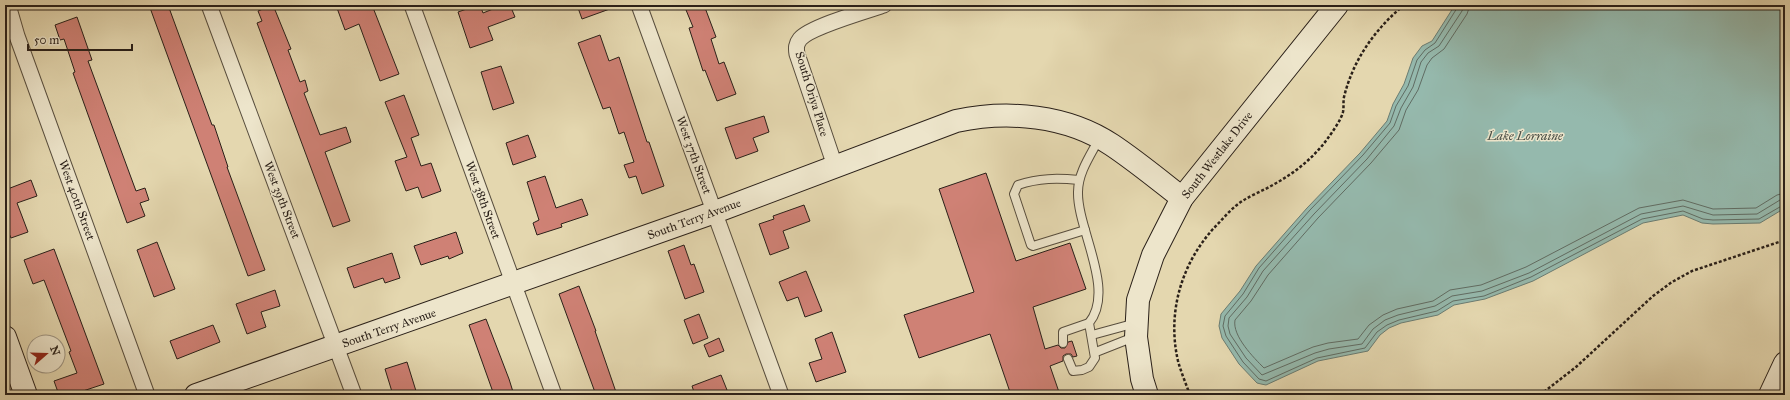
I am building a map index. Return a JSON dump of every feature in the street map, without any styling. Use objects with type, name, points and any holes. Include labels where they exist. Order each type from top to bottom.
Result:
[{"type":"street","name":"West 40th Street","points":[[8,5],[147,395]]},
{"type":"street","name":"West 39th Street","points":[[209,5],[354,395]]},
{"type":"street","name":"West 38th Street","points":[[412,5],[554,395]]},
{"type":"street","name":"West 37th Street","points":[[639,5],[781,395]]},
{"type":"street","name":"South Oriya Place","points":[[835,166],[797,54],[797,43],[804,36],[816,29],[884,5]]},
{"type":"street","name":"South Westlake Drive","points":[[1147,395],[1142,379],[1136,330],[1138,300],[1153,255],[1182,198],[1337,5]]},
{"type":"street","name":"South Terry Avenue","points":[[196,395],[715,212],[956,121],[976,117],[1018,116],[1040,118],[1080,129],[1111,145],[1182,198]]},
{"type":"street","points":[[5,338],[26,395]]},
{"type":"street","points":[[1770,395],[1785,363]]},
{"type":"lane","points":[[1068,359],[1073,371],[1082,370],[1092,364],[1096,352],[1089,323],[1096,310],[1099,298],[1093,260],[1085,230],[1078,193],[1079,180],[1099,138]]},
{"type":"lane","points":[[1079,180],[1053,178],[1031,181],[1018,185],[1014,194],[1031,245],[1033,246],[1085,230]]},
{"type":"lane","points":[[1063,343],[1062,334],[1066,330],[1089,323]]},
{"type":"lane","points":[[1092,335],[1136,330]]},
{"type":"lane","points":[[1096,352],[1136,330]]},
{"type":"path","points":[[1190,395],[1178,360],[1174,324],[1176,302],[1183,279],[1193,255],[1228,212],[1244,200],[1294,172],[1313,156],[1328,138],[1343,114],[1344,97],[1362,54],[1374,34],[1404,5]]},
{"type":"path","points":[[1540,395],[1576,367],[1653,296],[1672,282],[1692,271],[1785,240]]},
{"type":"water","name":"Lake Lorraine","points":[[1455,5],[1785,5],[1785,208],[1760,223],[1702,223],[1683,215],[1643,223],[1533,281],[1485,299],[1454,305],[1438,315],[1401,323],[1389,328],[1380,335],[1368,351],[1318,361],[1266,385],[1257,383],[1239,364],[1222,338],[1219,326],[1221,314],[1240,291],[1256,266],[1307,208],[1360,153],[1387,121],[1393,104],[1404,84],[1413,58],[1422,46],[1432,41]]},
{"type":"building","points":[[149,5],[168,5],[212,125],[214,125],[227,167],[265,270],[248,276]]},
{"type":"building","points":[[273,5],[291,49],[288,50],[300,82],[305,80],[308,91],[304,93],[320,135],[346,127],[351,142],[325,152],[350,221],[333,227],[257,23],[262,21],[258,11]]},
{"type":"building","points":[[345,5],[372,5],[399,74],[380,81],[359,24],[345,30],[337,8]]},
{"type":"building","points":[[480,5],[483,13],[503,5],[510,5],[515,17],[488,27],[493,40],[470,48],[458,12]]},
{"type":"building","points":[[577,5],[617,5],[618,6],[582,19]]},
{"type":"building","points":[[684,5],[704,5],[716,37],[711,39],[719,64],[724,62],[736,94],[717,101],[705,70],[703,71],[689,28],[693,27]]},
{"type":"building","points":[[77,17],[92,60],[88,61],[136,191],[145,188],[149,200],[140,203],[145,216],[127,223],[73,73],[75,72],[64,39],[60,40],[55,25]]},
{"type":"building","points":[[600,35],[609,61],[619,57],[647,142],[649,142],[664,186],[642,194],[636,176],[629,178],[624,165],[634,162],[624,132],[619,134],[610,107],[603,109],[578,43]]},
{"type":"building","points":[[501,66],[514,103],[493,110],[481,72]]},
{"type":"building","points":[[404,95],[419,135],[411,138],[421,166],[431,163],[441,191],[422,198],[418,187],[406,191],[395,161],[407,157],[385,102]]},
{"type":"building","points":[[764,116],[769,132],[753,138],[758,151],[736,159],[725,128]]},
{"type":"building","points":[[528,135],[536,157],[513,165],[506,143]]},
{"type":"building","points":[[986,173],[1016,261],[1070,243],[1086,289],[1033,307],[1045,349],[1058,345],[1061,348],[1065,348],[1068,342],[1072,341],[1077,356],[1073,357],[1071,354],[1066,354],[1063,356],[1063,361],[1050,366],[1060,395],[1011,395],[990,334],[919,358],[904,315],[974,292],[939,189]]},
{"type":"building","points":[[545,176],[556,208],[582,199],[588,215],[561,224],[562,227],[537,235],[533,223],[539,220],[527,182]]},
{"type":"building","points":[[31,180],[37,196],[17,203],[28,232],[11,238],[5,224],[5,190]]},
{"type":"building","points":[[804,205],[810,221],[783,231],[789,248],[770,255],[759,224],[774,219],[773,216]]},
{"type":"building","points":[[456,232],[463,253],[449,259],[448,256],[421,265],[414,246]]},
{"type":"building","points":[[157,242],[175,289],[154,297],[137,250]]},
{"type":"building","points":[[684,245],[691,265],[694,264],[704,292],[685,299],[668,251]]},
{"type":"building","points":[[54,249],[104,384],[71,395],[59,395],[54,381],[77,373],[69,352],[71,351],[66,334],[65,334],[44,280],[33,284],[24,260]]},
{"type":"building","points":[[392,253],[400,278],[385,283],[383,278],[354,288],[347,268]]},
{"type":"building","points":[[806,271],[822,311],[805,317],[798,297],[787,301],[779,282]]},
{"type":"building","points":[[579,286],[596,331],[617,395],[596,395],[559,294]]},
{"type":"building","points":[[275,290],[280,306],[261,312],[266,327],[247,334],[236,304]]},
{"type":"building","points":[[699,314],[708,338],[693,344],[684,320]]},
{"type":"building","points":[[486,319],[514,395],[494,395],[469,325]]},
{"type":"building","points":[[213,325],[220,342],[177,359],[170,341]]},
{"type":"building","points":[[832,332],[846,372],[816,382],[809,363],[822,359],[815,339]]},
{"type":"building","points":[[719,338],[724,351],[709,357],[704,345]]},
{"type":"building","points":[[407,362],[416,391],[406,395],[393,395],[385,369]]},
{"type":"building","points":[[721,375],[729,395],[695,395],[692,386]]}]
